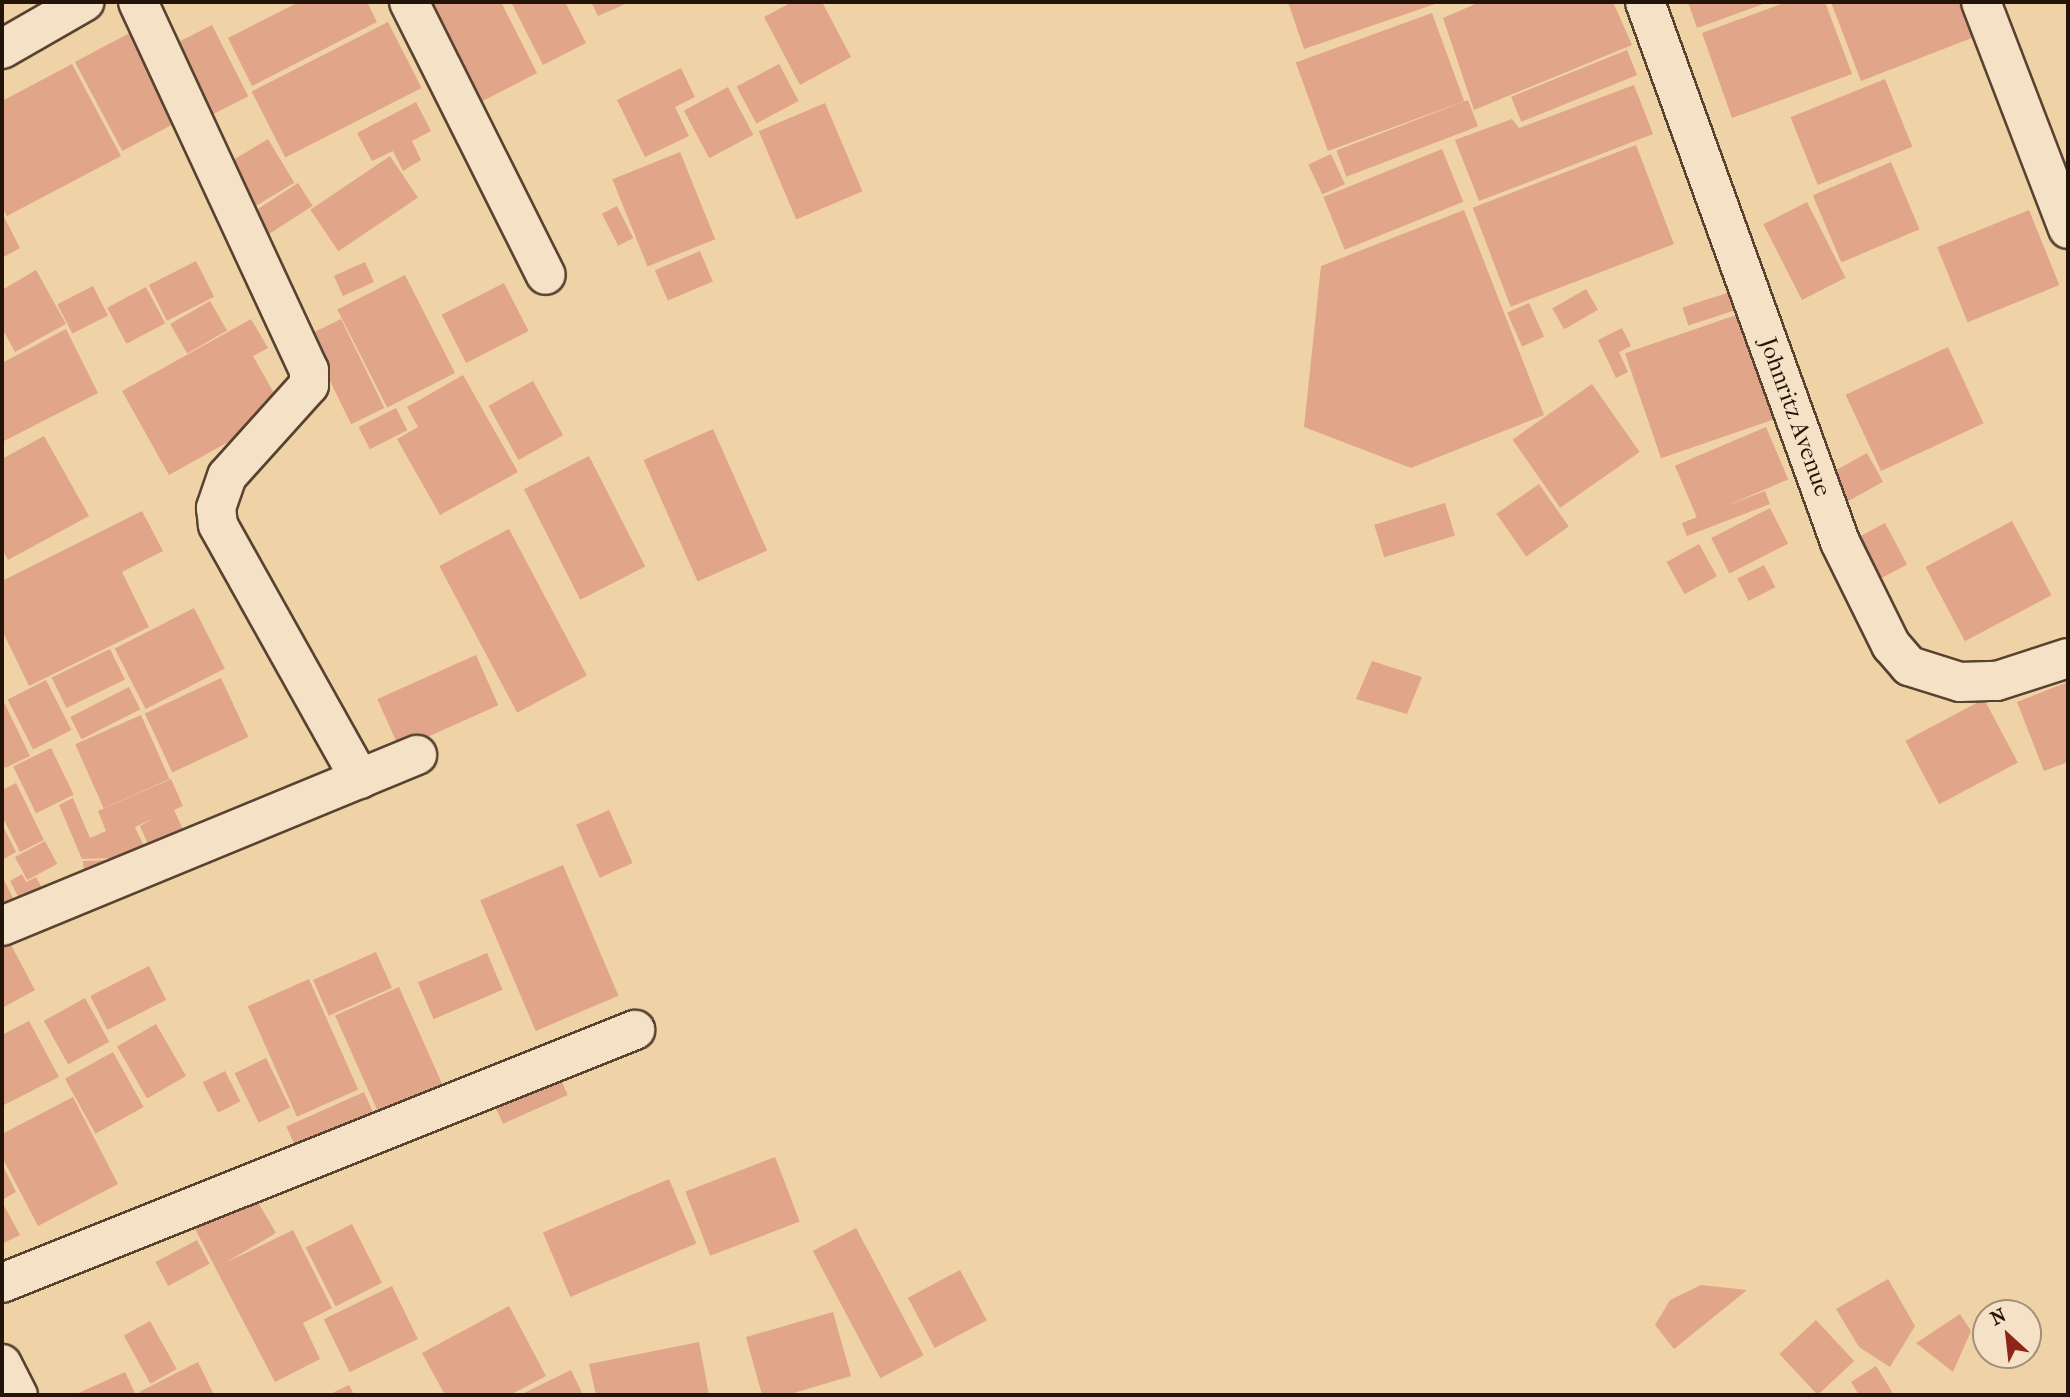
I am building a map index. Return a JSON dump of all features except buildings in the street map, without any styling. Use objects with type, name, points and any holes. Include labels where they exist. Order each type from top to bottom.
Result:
[{"type":"street","points":[[2,49],[84,2]]},
{"type":"street","points":[[138,2],[309,370],[309,385],[227,476],[216,508],[218,525],[360,779]]},
{"type":"street","points":[[409,2],[546,275]]},
{"type":"street","name":"Johnritz Avenue","points":[[1645,2],[1840,542],[1891,645],[1909,666],[1960,682],[1997,681],[2068,658]]},
{"type":"street","points":[[1981,2],[2068,229]]},
{"type":"street","points":[[2,926],[416,755]]},
{"type":"street","points":[[2,1283],[635,1030]]},
{"type":"street","points":[[2,1364],[18,1395]]}]
